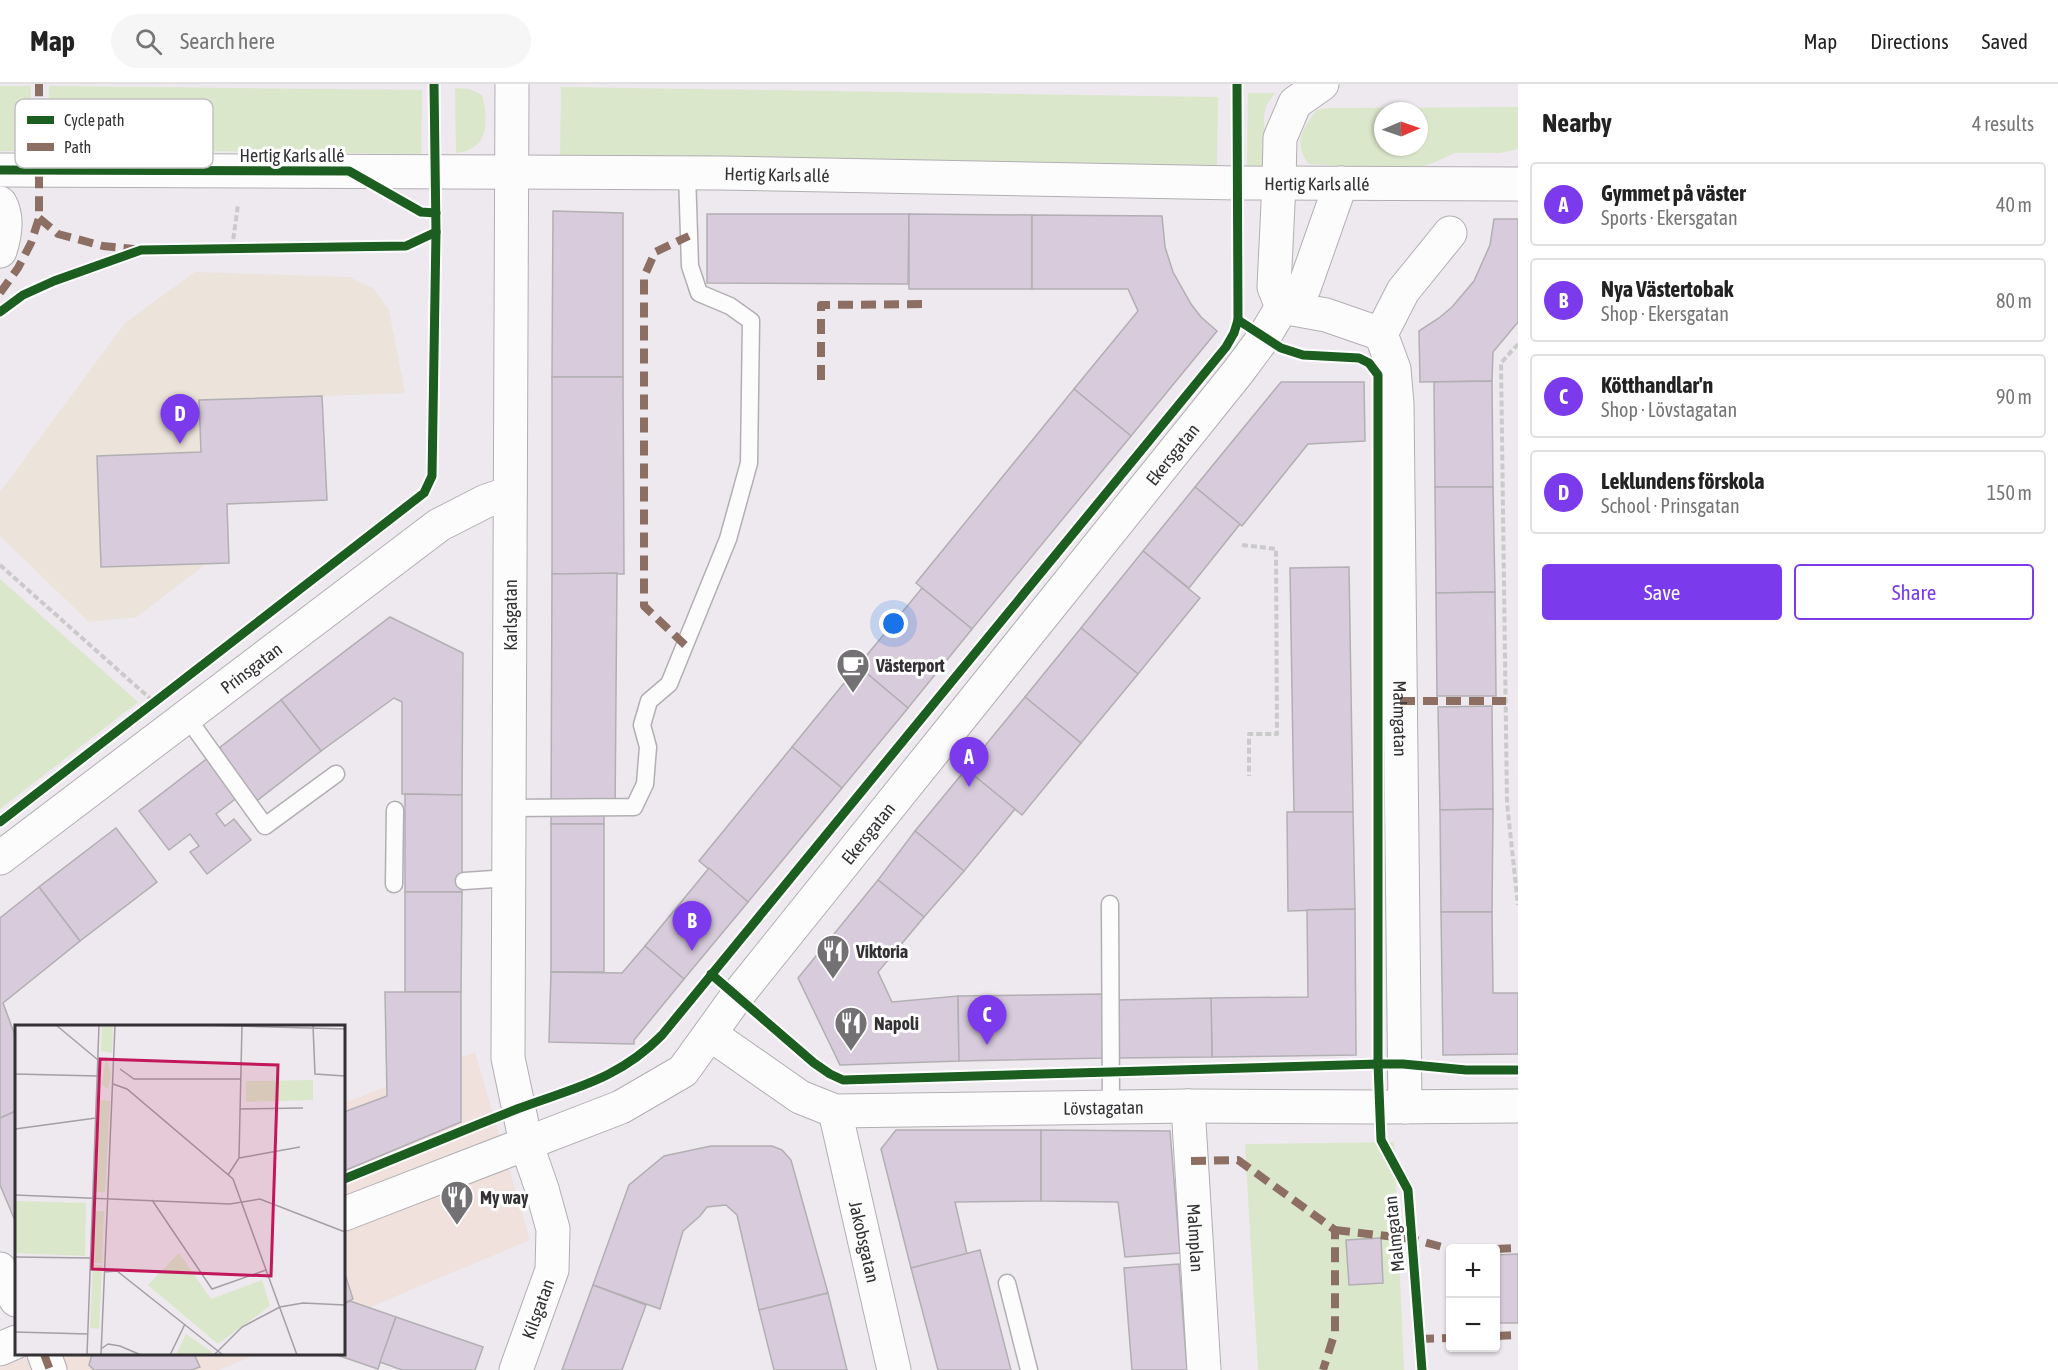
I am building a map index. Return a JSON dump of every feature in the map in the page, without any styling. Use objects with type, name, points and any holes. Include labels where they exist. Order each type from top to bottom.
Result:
[{"type":"street","name":"Karlsgatan","points":[[512,84],[508,1058],[526,1143]]},
{"type":"street","points":[[1322,84],[1295,103],[1281,138],[1274,287],[1282,307],[1326,315],[1381,334],[1403,291],[1450,233]]},
{"type":"street","name":"Hertig Karls allé","points":[[0,170],[687,173],[1279,183],[1518,184]]},
{"type":"street","name":"Ekersgatan","points":[[345,1214],[621,1107],[683,1071],[737,996],[1238,372],[1264,337],[1282,307],[1304,288],[1341,183]]},
{"type":"street","points":[[0,203],[5,227],[0,251]]},
{"type":"street","name":"Malmgatan","points":[[1381,334],[1394,369],[1397,404],[1405,1107]]},
{"type":"street","name":"Prinsgatan","points":[[0,858],[175,706],[439,525],[486,501],[510,494]]},
{"type":"street","name":"Lövstagatan","points":[[710,1034],[800,1097],[835,1111],[1111,1106],[1518,1106]]},
{"type":"street","name":"Malmplan","points":[[1188,1106],[1204,1370]]},
{"type":"street","name":"Jakobsgatan","points":[[835,1111],[894,1370]]},
{"type":"street","name":"Kilsgatan","points":[[516,1370],[552,1270],[553,1229],[526,1143]]},
{"type":"street","points":[[0,1269],[15,1298]]},
{"type":"street","points":[[0,1349],[15,1342]]},
{"type":"street","points":[[45,1355],[50,1370]]},
{"type":"lane","points":[[509,808],[634,807],[645,784],[648,747],[642,725],[649,701],[669,684],[728,539],[750,463],[751,321],[730,306],[699,293],[690,266],[687,173]]},
{"type":"lane","points":[[175,706],[265,826],[336,774]]},
{"type":"lane","points":[[394,810],[394,884]]},
{"type":"lane","points":[[464,881],[509,878]]},
{"type":"lane","points":[[1110,904],[1111,1106]]},
{"type":"lane","points":[[1007,1283],[1029,1370]]},
{"type":"path","points":[[232,248],[238,205]]},
{"type":"path","points":[[221,248],[244,248]]},
{"type":"path","points":[[1518,344],[1501,363],[1507,803],[1518,905]]},
{"type":"path","points":[[1242,545],[1276,549],[1277,734],[1249,734],[1249,776]]},
{"type":"path","points":[[0,565],[154,703],[175,706]]},
{"type":"path","points":[[145,710],[154,703]]},
{"type":"shaded area","points":[[195,272],[349,277],[373,288],[389,310],[405,393],[322,396],[327,500],[227,504],[207,563],[137,617],[89,622],[0,536],[0,492],[125,323]]},
{"type":"shaded area","points":[[475,1052],[530,1240],[345,1318],[345,1103]]},
{"type":"shaded area","points":[[33,1355],[256,1355],[219,1370],[0,1370],[0,1368]]},
{"type":"green space","points":[[0,86],[31,86],[31,99],[15,99],[15,151],[0,151]]},
{"type":"green space","points":[[49,86],[422,90],[421,154],[213,151],[213,99],[49,99]]},
{"type":"green space","points":[[561,87],[1218,97],[1217,166],[560,156]]},
{"type":"green space","points":[[455,88],[469,89],[482,95],[486,115],[481,140],[467,151],[456,153]]},
{"type":"green space","points":[[1248,93],[1275,93],[1266,106],[1264,117],[1265,166],[1247,166]]},
{"type":"green space","points":[[1428,107],[1518,107],[1518,149],[1500,153],[1455,153],[1411,170],[1309,164],[1301,149],[1301,136],[1317,110],[1374,108],[1374,156],[1428,156]]},
{"type":"green space","points":[[0,579],[138,702],[0,809]]},
{"type":"green space","points":[[1394,1142],[1404,1370],[1258,1370],[1245,1144]]},
{"type":"building","points":[[553,211],[623,213],[623,377],[552,377]]},
{"type":"building","points":[[707,214],[909,214],[908,284],[707,283]]},
{"type":"building","points":[[909,214],[1032,215],[1032,289],[909,289]]},
{"type":"building","points":[[1032,215],[1162,216],[1165,247],[1173,272],[1191,304],[1201,317],[1217,331],[1131,436],[1074,389],[1138,311],[1128,289],[1032,289]]},
{"type":"building","points":[[1494,219],[1518,219],[1518,322],[1493,352],[1492,381],[1420,382],[1419,331],[1452,307],[1474,281],[1490,245]]},
{"type":"building","points":[[552,377],[623,377],[624,574],[552,574]]},
{"type":"building","points":[[1492,381],[1493,487],[1435,487],[1434,382]]},
{"type":"building","points":[[1281,382],[1364,382],[1365,441],[1308,444],[1242,526],[1195,487]]},
{"type":"building","points":[[1074,389],[1131,436],[972,629],[916,583]]},
{"type":"building","points":[[322,396],[327,500],[227,504],[229,563],[101,567],[97,456],[201,452],[199,400]]},
{"type":"building","points":[[1195,487],[1240,524],[1189,588],[1143,551]]},
{"type":"building","points":[[1435,487],[1493,487],[1495,592],[1436,593]]},
{"type":"building","points":[[1143,551],[1200,598],[1138,674],[1081,628]]},
{"type":"building","points":[[1349,567],[1353,812],[1294,812],[1290,568]]},
{"type":"building","points":[[617,573],[615,814],[604,814],[604,824],[551,824],[552,574]]},
{"type":"building","points":[[922,588],[972,629],[908,708],[858,666]]},
{"type":"building","points":[[1495,592],[1496,696],[1437,696],[1436,593]]},
{"type":"building","points":[[390,617],[463,653],[462,795],[402,794],[402,702],[394,698],[321,751],[281,700]]},
{"type":"building","points":[[1081,628],[1138,674],[1081,743],[1025,697]]},
{"type":"building","points":[[858,666],[908,708],[842,788],[792,747]]},
{"type":"building","points":[[1025,697],[1081,743],[1022,815],[966,769]]},
{"type":"building","points":[[281,700],[321,751],[254,803],[214,752]]},
{"type":"building","points":[[1492,706],[1493,809],[1440,810],[1438,707]]},
{"type":"building","points":[[792,747],[842,788],[748,902],[699,861]]},
{"type":"building","points":[[209,757],[239,796],[216,814],[225,826],[234,819],[251,840],[207,874],[190,852],[199,846],[190,834],[169,850],[139,811]]},
{"type":"building","points":[[966,769],[1015,809],[964,871],[915,831]]},
{"type":"building","points":[[405,794],[462,795],[462,892],[405,892]]},
{"type":"building","points":[[1493,809],[1492,912],[1441,912],[1440,810]]},
{"type":"building","points":[[1287,812],[1353,812],[1355,909],[1288,911]]},
{"type":"building","points":[[551,824],[604,824],[604,972],[551,972]]},
{"type":"building","points":[[116,828],[157,882],[80,941],[39,887]]},
{"type":"building","points":[[915,831],[964,871],[924,917],[878,880]]},
{"type":"building","points":[[709,868],[748,902],[684,979],[645,946]]},
{"type":"building","points":[[878,880],[924,917],[878,972],[892,1002],[958,996],[959,1061],[840,1065],[798,978]]},
{"type":"building","points":[[39,887],[80,941],[3,1003],[15,1035],[15,1111],[0,1118],[0,918]]},
{"type":"building","points":[[405,892],[462,892],[461,992],[405,992]]},
{"type":"building","points":[[1355,909],[1356,1055],[1212,1057],[1211,998],[1308,997],[1307,910]]},
{"type":"building","points":[[1441,912],[1492,912],[1493,993],[1518,993],[1518,1054],[1443,1055]]},
{"type":"building","points":[[645,946],[684,979],[634,1040],[634,1044],[549,1042],[551,972],[622,973]]},
{"type":"building","points":[[385,992],[461,992],[461,1122],[345,1171],[345,1112],[387,1096]]},
{"type":"building","points":[[1105,994],[1107,1058],[959,1061],[958,996]]},
{"type":"building","points":[[1211,998],[1212,1057],[1117,1058],[1116,1000]]},
{"type":"building","points":[[15,1111],[15,1221],[0,1185],[0,1118]]},
{"type":"building","points":[[896,1130],[1041,1130],[1041,1201],[955,1202],[967,1254],[911,1268],[881,1149]]},
{"type":"building","points":[[1041,1130],[1170,1131],[1180,1253],[1125,1257],[1118,1202],[1041,1201]]},
{"type":"building","points":[[711,1146],[772,1146],[782,1150],[791,1160],[828,1293],[759,1310],[737,1215],[726,1205],[707,1207],[683,1231],[660,1309],[593,1285],[629,1185],[664,1156]]},
{"type":"building","points":[[1381,1238],[1383,1283],[1349,1285],[1346,1240]]},
{"type":"building","points":[[980,1250],[1011,1370],[938,1370],[911,1268]]},
{"type":"building","points":[[1518,1254],[1518,1323],[1500,1323],[1500,1255]]},
{"type":"building","points":[[1179,1264],[1187,1370],[1132,1370],[1124,1268]]},
{"type":"building","points":[[345,1274],[353,1299],[345,1303]]},
{"type":"building","points":[[593,1285],[646,1305],[622,1370],[562,1370]]},
{"type":"building","points":[[828,1293],[847,1370],[774,1370],[759,1310]]},
{"type":"building","points":[[350,1301],[396,1317],[378,1369],[337,1355],[345,1355],[345,1304]]},
{"type":"building","points":[[396,1317],[483,1347],[475,1370],[402,1370],[380,1362]]},
{"type":"building","points":[[92,1355],[194,1355],[200,1367],[191,1370],[94,1370],[89,1365]]},
{"type":"marked path","points":[[39,84],[39,99]]},
{"type":"marked path","points":[[0,293],[18,268],[31,243],[39,218],[39,168]]},
{"type":"marked path","points":[[39,218],[58,234],[103,246],[134,249]]},
{"type":"marked path","points":[[685,645],[644,606],[644,277],[655,252],[689,236]]},
{"type":"marked path","points":[[821,380],[821,305],[928,304]]},
{"type":"marked path","points":[[1400,701],[1506,701]]},
{"type":"marked path","points":[[1191,1161],[1238,1160],[1335,1230],[1335,1332],[1323,1370]]},
{"type":"marked path","points":[[1335,1230],[1412,1239],[1446,1248]]},
{"type":"marked path","points":[[1500,1249],[1518,1248]]},
{"type":"marked path","points":[[1500,1336],[1518,1335]]},
{"type":"marked path","points":[[1419,1339],[1446,1338]]},
{"type":"marked path","points":[[44,1355],[50,1370]]},
{"type":"cycle path","points":[[0,822],[424,493],[432,476],[436,232],[434,84]]},
{"type":"cycle path","points":[[345,1179],[612,1073],[629,1063],[662,1035],[1226,347],[1238,320],[1237,84]]},
{"type":"cycle path","points":[[0,170],[349,171],[421,212],[436,213]]},
{"type":"cycle path","points":[[0,312],[23,295],[54,281],[141,250],[406,246],[436,232]]},
{"type":"cycle path","points":[[1238,320],[1281,348],[1303,355],[1359,358],[1369,363],[1378,375],[1378,1064],[1381,1140],[1408,1190],[1422,1370]]},
{"type":"cycle path","points":[[711,974],[814,1063],[843,1080],[1378,1064],[1466,1070],[1518,1070]]},
{"type":"place","name":"Leklundens förskola","points":[[180,444]]},
{"type":"place","name":"Västerport","points":[[853,694]]},
{"type":"place","name":"Gymmet på väster","points":[[969,787]]},
{"type":"place","name":"Nya Västertobak","points":[[692,951]]},
{"type":"place","name":"Viktoria","points":[[833,980]]},
{"type":"place","name":"Kötthandlar'n","points":[[987,1045]]},
{"type":"place","name":"Napoli","points":[[851,1052]]},
{"type":"place","name":"My way","points":[[457,1226]]}]
